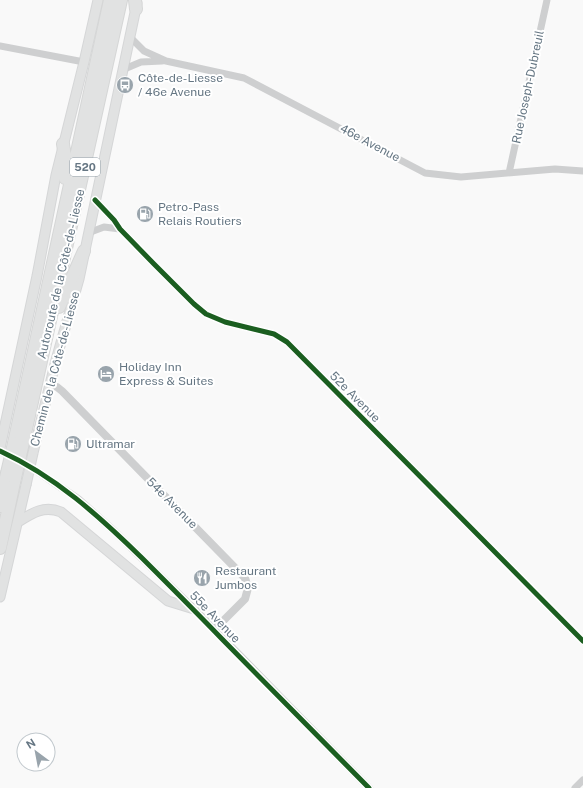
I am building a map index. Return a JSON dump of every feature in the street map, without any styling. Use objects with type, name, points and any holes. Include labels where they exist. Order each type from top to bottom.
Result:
[{"type":"highway","name":"Autoroute de la Côte-de-Liesse","points":[[23,448],[61,224],[110,0]]},
{"type":"highway","name":"Autoroute de la Côte-de-Liesse","points":[[0,506],[23,448],[121,0]]},
{"type":"highway","points":[[61,224],[66,164],[63,144]]},
{"type":"highway","points":[[47,334],[84,251]]},
{"type":"highway","name":"Autoroute de la Côte-de-Liesse","points":[[0,548],[11,476]]},
{"type":"main road","points":[[0,448],[4,417],[39,268],[56,175],[98,0]]},
{"type":"main road","name":"Chemin de la Côte-de-Liesse","points":[[0,596],[26,485],[23,448],[50,385],[74,297],[136,3]]},
{"type":"main road","points":[[18,522],[33,513],[42,510],[52,509],[61,512],[168,600],[194,609]]},
{"type":"street","name":"Rue Joseph-Dubreuil","points":[[508,173],[547,0]]},
{"type":"street","name":"46e Avenue","points":[[130,37],[144,51],[166,61],[244,78],[425,173],[461,178],[555,168],[583,171]]},
{"type":"street","points":[[0,46],[84,62]]},
{"type":"street","name":"46e Avenue","points":[[122,70],[141,62],[166,61]]},
{"type":"street","name":"52e Avenue","points":[[95,200],[120,228],[194,304],[206,314],[225,322],[274,334],[287,342],[583,641]]},
{"type":"street","points":[[88,233],[104,227],[120,228]]},
{"type":"street","name":"54e Avenue","points":[[50,385],[57,387],[62,391],[244,578],[248,588],[245,599],[214,630]]},
{"type":"street","name":"55e Avenue","points":[[37,471],[78,499],[101,518],[194,609],[369,788]]},
{"type":"street","points":[[575,788],[583,780]]},
{"type":"tunnel","points":[[0,451],[34,469]]},
{"type":"cycle path","points":[[95,200],[114,220],[120,229],[154,264],[206,314],[225,322],[274,334],[287,342],[583,641]]},
{"type":"cycle path","points":[[0,451],[39,472],[93,512],[142,558],[369,788]]},
{"type":"place","name":"Côte-de-Liesse / 46e Avenue","points":[[125,85]]},
{"type":"place","name":"Petro-Pass Relais Routiers","points":[[145,214]]},
{"type":"place","name":"Holiday Inn Express & Suites","points":[[106,374]]},
{"type":"place","name":"Ultramar","points":[[73,444]]},
{"type":"place","name":"Restaurant Jumbos","points":[[202,578]]}]
